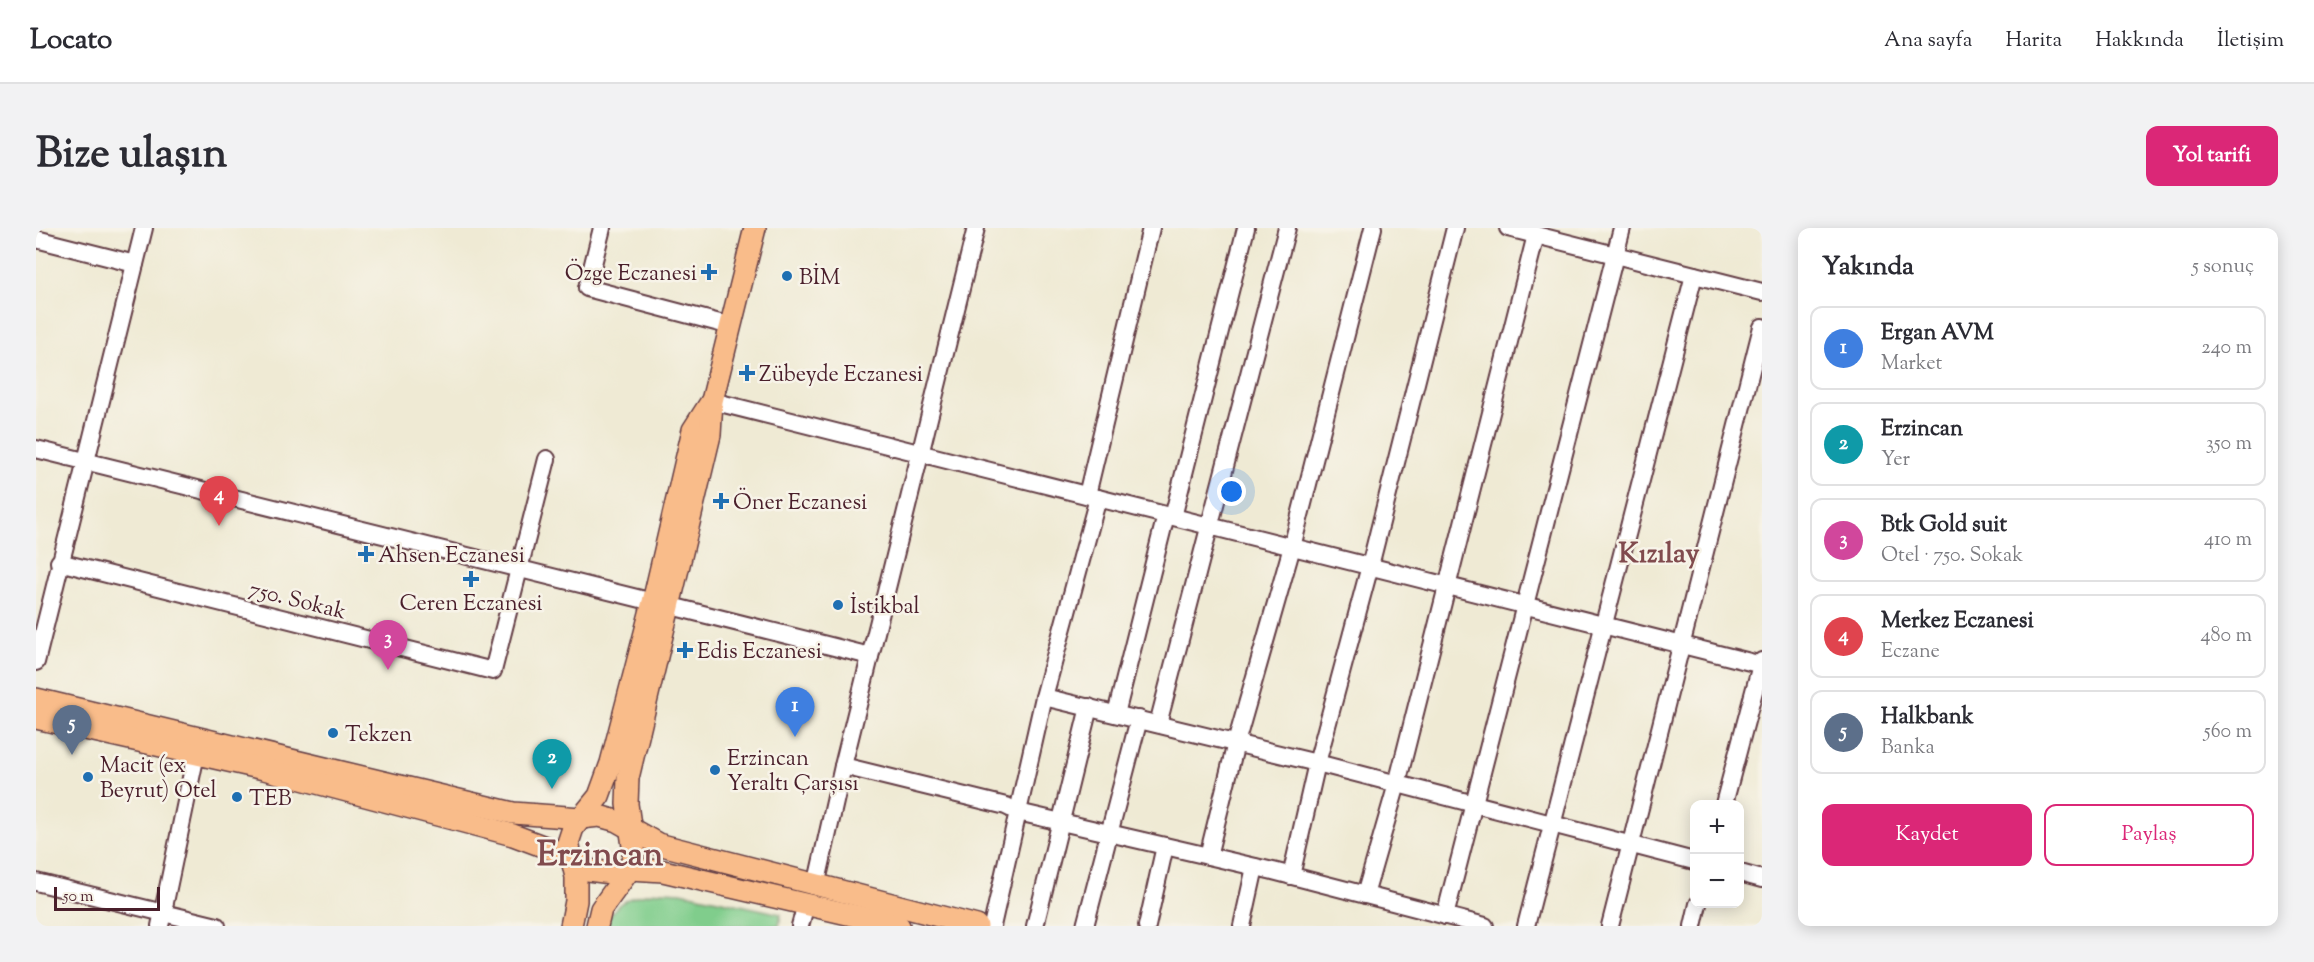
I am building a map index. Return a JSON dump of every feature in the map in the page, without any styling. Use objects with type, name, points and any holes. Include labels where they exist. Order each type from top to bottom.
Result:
[{"type":"main road","points":[[571,926],[576,877],[569,856],[568,843],[573,828],[598,796],[611,763],[662,604],[710,435],[712,401],[755,228]]},
{"type":"main road","points":[[597,926],[601,909],[630,869],[634,852],[633,832],[627,804],[628,778],[662,604]]},
{"type":"main road","points":[[36,699],[513,813],[581,818],[599,816],[617,821],[633,832],[668,847],[899,926]]},
{"type":"main road","points":[[36,718],[196,754],[513,835],[569,856],[588,870],[611,873],[630,869],[663,871],[811,895],[977,926]]},
{"type":"street","points":[[36,663],[59,562],[144,228]]},
{"type":"street","points":[[602,228],[586,288],[731,326]]},
{"type":"street","points":[[802,925],[976,228]]},
{"type":"street","points":[[992,926],[1093,496],[1151,228]]},
{"type":"street","points":[[1116,714],[1246,228]]},
{"type":"street","points":[[1158,724],[1287,228]]},
{"type":"street","points":[[1208,856],[1236,743],[1292,547],[1373,228]]},
{"type":"street","points":[[1291,876],[1317,763],[1370,566],[1455,228]]},
{"type":"street","points":[[1508,228],[1762,292]]},
{"type":"street","points":[[1445,916],[1476,804],[1622,228]]},
{"type":"street","points":[[1365,895],[1397,784],[1536,235]]},
{"type":"street","points":[[36,239],[135,264]]},
{"type":"street","points":[[1526,926],[1694,275]]},
{"type":"street","points":[[1610,926],[1762,327]]},
{"type":"street","points":[[712,401],[1762,664],[1725,800]]},
{"type":"street","points":[[36,449],[870,656]]},
{"type":"street","points":[[519,569],[547,459]]},
{"type":"street","name":"750. Sokak","points":[[59,562],[493,671],[519,569]]},
{"type":"street","points":[[1044,697],[1317,763],[1690,860]]},
{"type":"street","points":[[1035,926],[1089,707]]},
{"type":"street","points":[[1085,926],[1139,719]]},
{"type":"street","points":[[162,919],[196,754]]},
{"type":"street","points":[[843,766],[1006,806],[1018,812],[1255,867],[1485,926]]},
{"type":"street","points":[[1147,926],[1165,846]]},
{"type":"street","points":[[1242,926],[1255,867]]},
{"type":"street","points":[[1744,874],[1762,879]]},
{"type":"street","points":[[36,882],[162,919],[216,926]]},
{"type":"street","points":[[1693,926],[1697,908]]},
{"type":"green space","points":[[662,891],[681,892],[781,914],[779,926],[606,926],[614,909],[620,904],[635,896]]},
{"type":"place","name":"Özge Eczanesi","points":[[709,272]]},
{"type":"place","name":"BİM","points":[[787,276]]},
{"type":"place","name":"Zübeyde Eczanesi","points":[[747,373]]},
{"type":"place","name":"Öner Eczanesi","points":[[721,501]]},
{"type":"place","name":"Merkez Eczanesi","points":[[219,526]]},
{"type":"place","name":"Ahsen Eczanesi","points":[[366,554]]},
{"type":"place","name":"Ceren Eczanesi","points":[[471,579]]},
{"type":"place","name":"İstikbal","points":[[838,605]]},
{"type":"place","name":"Edis Eczanesi","points":[[685,650]]},
{"type":"place","name":"Btk Gold suit","points":[[388,670]]},
{"type":"place","name":"Tekzen","points":[[333,733]]},
{"type":"place","name":"Ergan AVM","points":[[795,737]]},
{"type":"place","name":"Halkbank","points":[[72,755]]},
{"type":"place","name":"Erzincan Yeraltı Çarşısı","points":[[715,770]]},
{"type":"place","name":"Macit (ex Beyrut) Otel","points":[[88,777]]},
{"type":"place","name":"Erzincan","points":[[552,789]]},
{"type":"place","name":"TEB","points":[[237,797]]},
{"type":"district","name":"Kızılay","points":[[1659,552]]},
{"type":"district","name":"Erzincan","points":[[600,853]]}]
